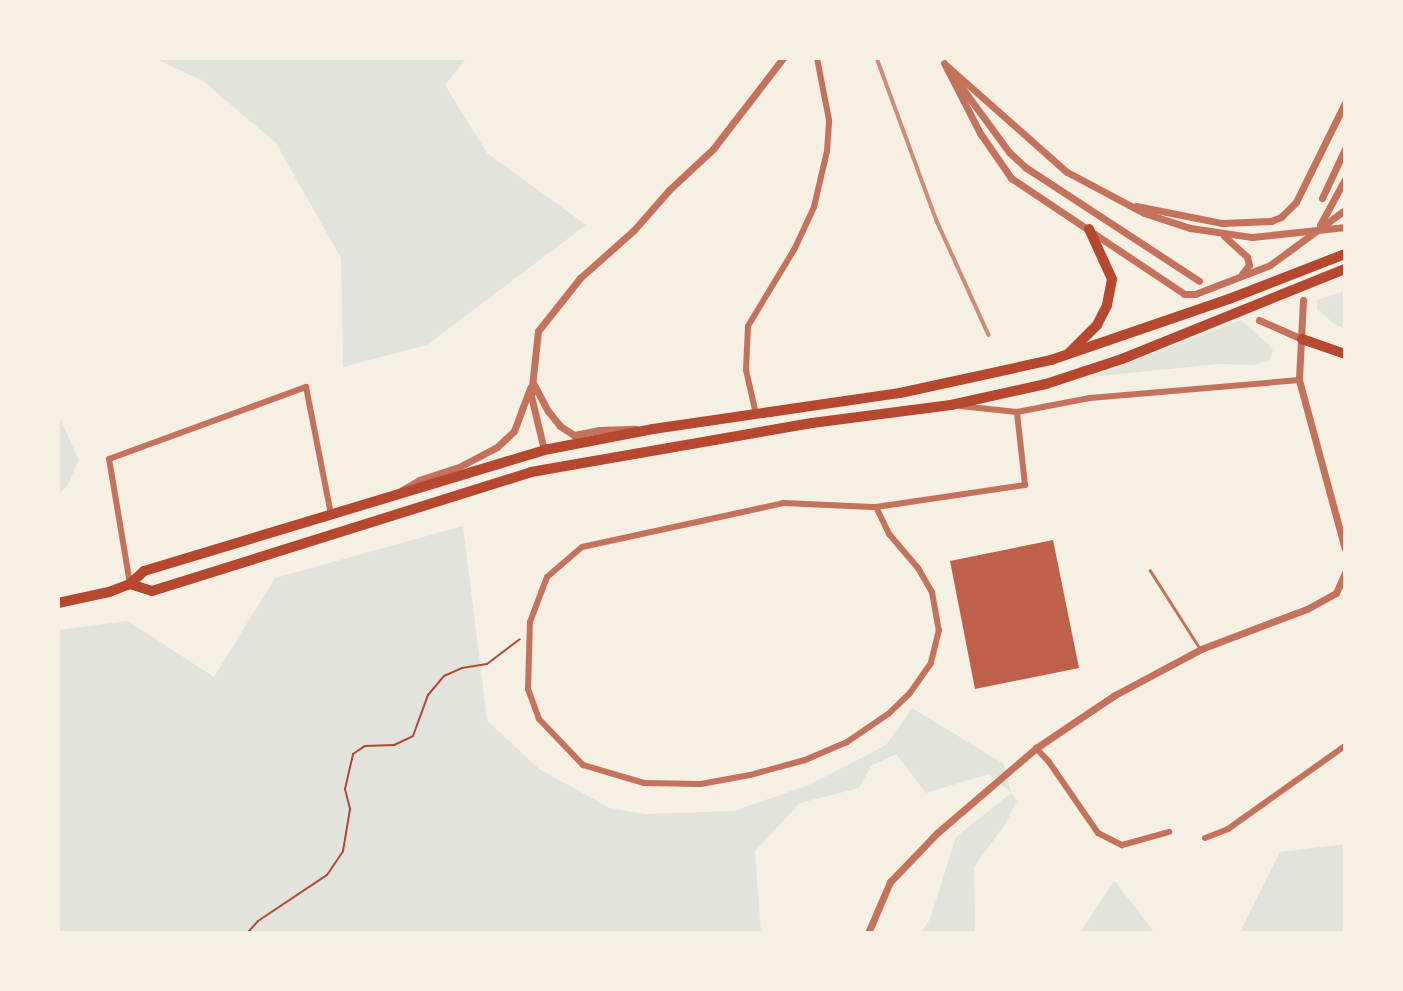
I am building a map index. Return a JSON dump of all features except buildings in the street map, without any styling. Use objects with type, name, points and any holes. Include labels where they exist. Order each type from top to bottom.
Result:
[{"type":"main road","points":[[1067,355],[1097,325],[1107,305],[1112,279],[1089,229]]},
{"type":"main road","points":[[58,603],[109,592],[130,584],[145,571],[544,450],[653,429],[900,393],[1067,355],[1229,299],[1345,254]]},
{"type":"main road","points":[[130,584],[152,591],[360,524],[549,468],[812,424],[951,405],[1046,384],[1122,359],[1345,269]]},
{"type":"main road","points":[[1302,339],[1345,348]]},
{"type":"main road","points":[[1302,339],[1345,354]]},
{"type":"main road","points":[[544,450],[549,468]]},
{"type":"street","points":[[544,450],[531,396],[538,331],[580,278],[634,230],[669,190],[713,149],[783,58]]},
{"type":"street","points":[[756,414],[746,370],[748,326],[795,248],[814,207],[827,151],[829,120],[817,58]]},
{"type":"street","points":[[942,60],[1067,172],[1144,213],[1190,228],[1252,237],[1345,228]]},
{"type":"street","points":[[942,60],[980,133],[1011,178],[1184,294],[1195,294],[1280,259],[1345,210]]},
{"type":"street","points":[[942,60],[1009,152],[1025,167],[1199,281]]},
{"type":"street","points":[[1128,204],[1223,223],[1271,221],[1281,217],[1296,202],[1345,103]]},
{"type":"street","points":[[1322,198],[1345,149]]},
{"type":"street","points":[[1316,232],[1345,178]]},
{"type":"street","points":[[1221,234],[1247,257],[1249,265],[1239,276]]},
{"type":"street","points":[[1303,300],[1299,380],[1345,548]]},
{"type":"street","points":[[1259,320],[1302,339]]},
{"type":"street","points":[[951,405],[1017,412],[1090,398],[1299,380]]},
{"type":"street","points":[[532,381],[548,411],[560,426],[574,435],[600,430],[653,429]]},
{"type":"street","points":[[393,495],[419,480],[457,468],[497,447],[513,431],[532,381]]},
{"type":"street","points":[[130,584],[109,459],[306,387],[331,514]]},
{"type":"street","points":[[876,507],[889,534],[918,568],[932,592],[939,630],[931,663],[910,693],[888,713],[847,741],[805,760],[701,784],[644,783],[583,765],[539,719],[528,689],[530,628],[547,577],[582,547],[783,503],[876,507],[1025,485],[1017,412]]},
{"type":"street","points":[[868,933],[890,882],[937,832],[1036,748],[1115,695],[1201,649],[1307,609],[1336,593],[1345,573]]},
{"type":"street","points":[[1205,838],[1228,830],[1345,746]]},
{"type":"street","points":[[1036,748],[1049,762],[1098,833],[1122,845],[1169,832]]},
{"type":"lane","points":[[1150,570],[1201,649]]},
{"type":"path","points":[[247,933],[258,921],[327,875],[343,852],[350,809],[345,789],[353,754],[365,746],[394,744],[413,736],[428,695],[444,676],[462,668],[487,663],[511,648],[530,628]]},
{"type":"shaded area","points":[[154,58],[467,58],[445,85],[487,153],[586,225],[427,345],[343,367],[341,258],[276,143],[203,81]]},
{"type":"shaded area","points":[[1345,291],[1345,329],[1317,309],[1317,300]]},
{"type":"shaded area","points":[[1241,320],[1269,345],[1273,351],[1270,359],[1255,365],[1219,364],[1090,377]]},
{"type":"shaded area","points":[[58,414],[79,460],[67,486],[58,495]]},
{"type":"shaded area","points":[[463,526],[487,720],[539,769],[610,808],[646,814],[734,811],[811,784],[886,745],[912,708],[1004,764],[1011,792],[1017,801],[1006,823],[974,867],[975,933],[921,933],[930,919],[956,837],[1011,793],[989,774],[926,793],[896,754],[871,766],[859,788],[800,803],[755,851],[761,933],[58,933],[58,630],[128,621],[214,677],[275,578]]},
{"type":"shaded area","points":[[1345,844],[1345,933],[1235,933],[1241,930],[1280,852]]},
{"type":"shaded area","points":[[1114,880],[1155,933],[1080,933]]},
{"type":"railway","points":[[877,58],[937,221],[989,335]]}]
